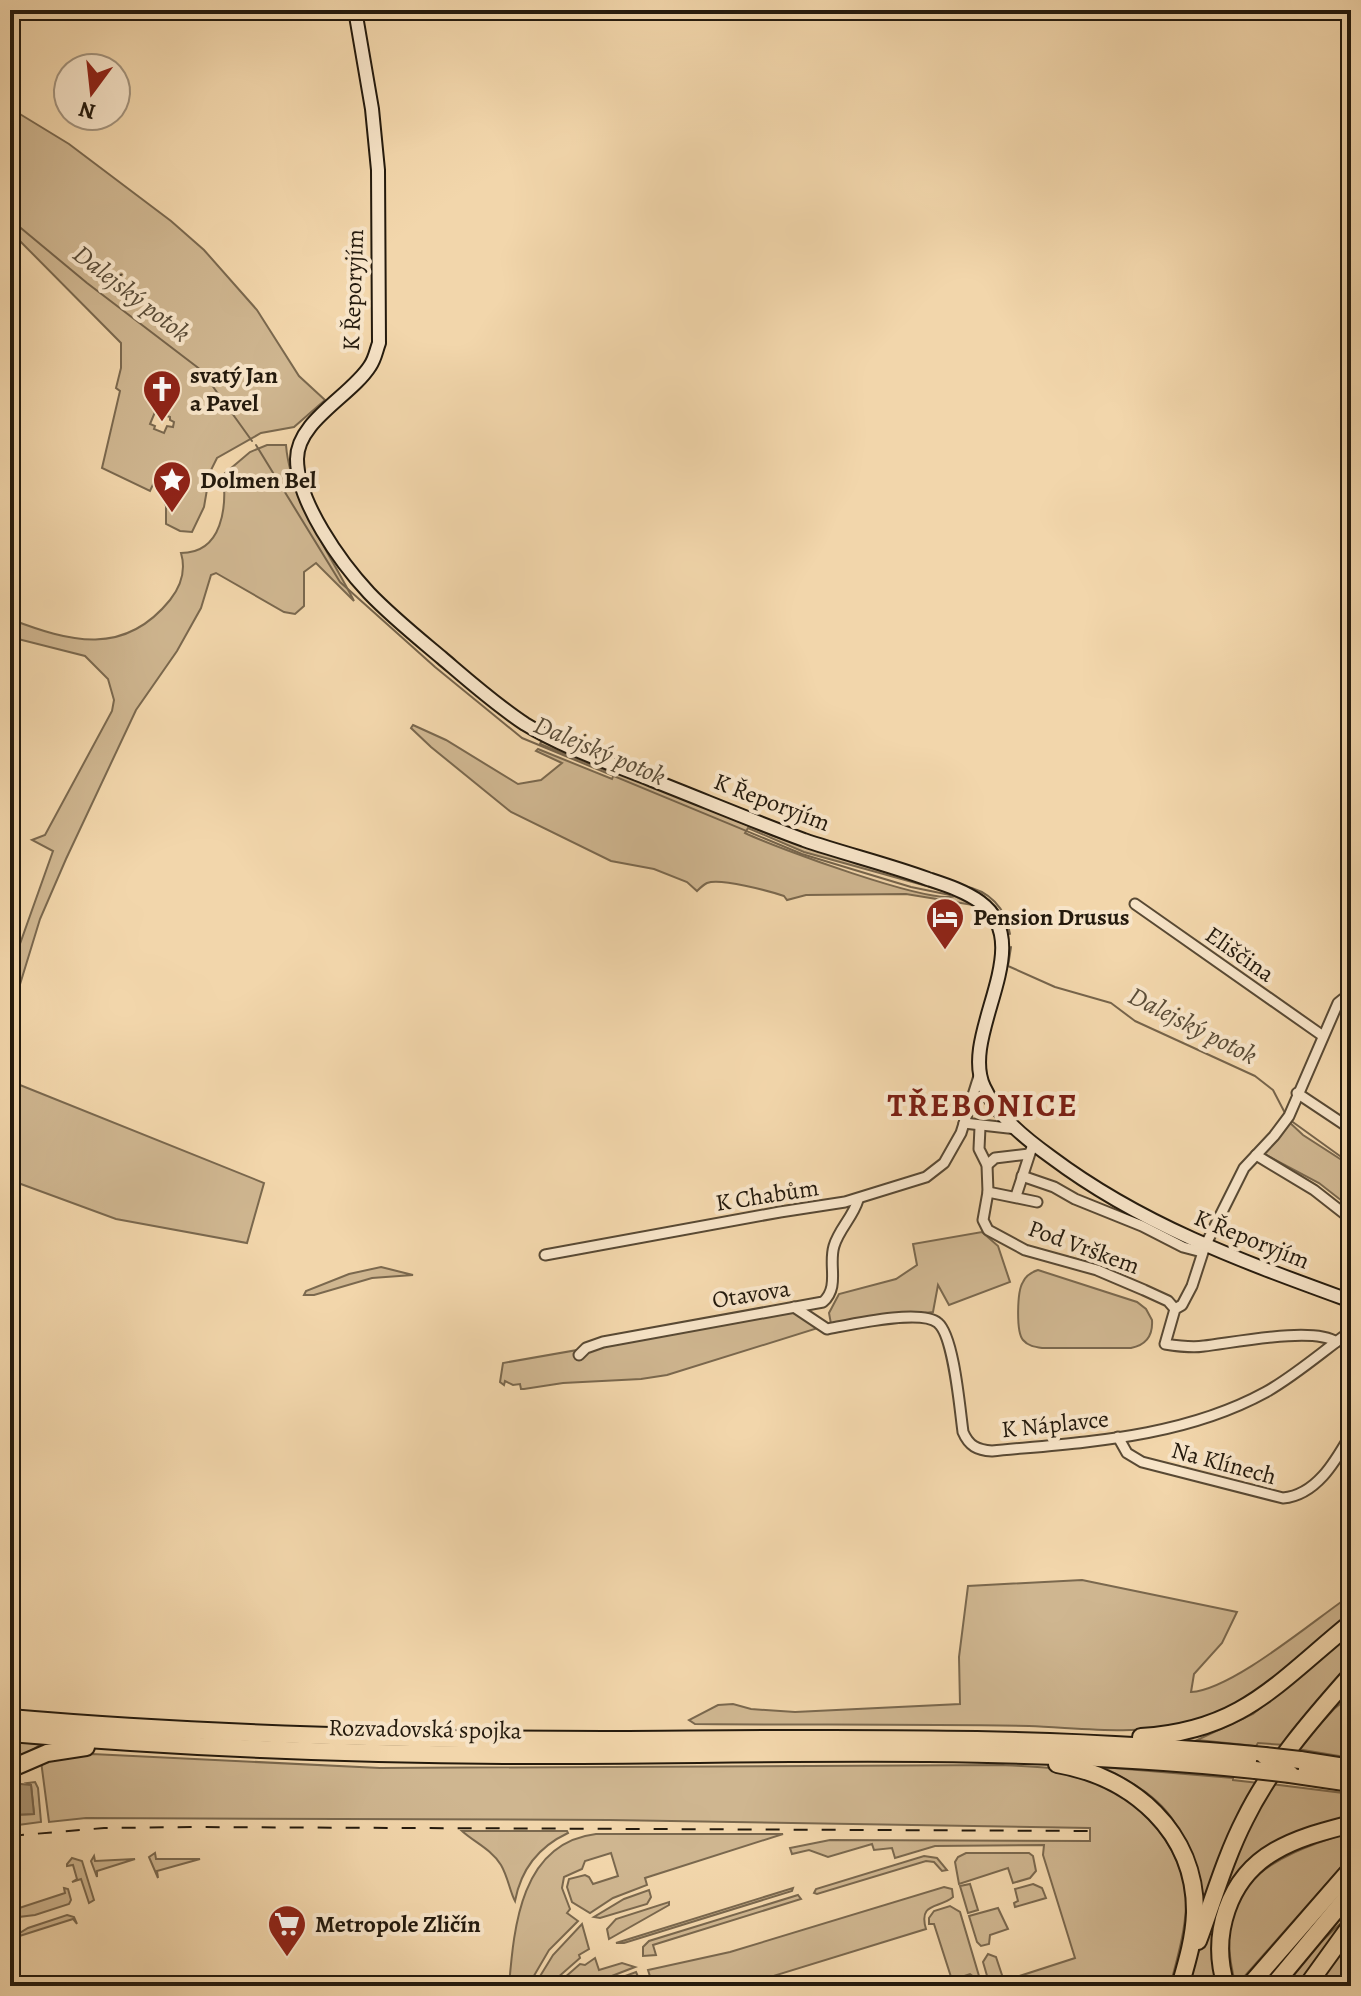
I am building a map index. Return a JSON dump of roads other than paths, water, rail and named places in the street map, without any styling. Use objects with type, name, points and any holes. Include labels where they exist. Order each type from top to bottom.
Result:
[{"type":"highway","points":[[840,1745],[1063,1741],[1162,1736],[1195,1730],[1247,1708],[1351,1623]]},
{"type":"highway","points":[[1294,1761],[1351,1675]]},
{"type":"highway","points":[[1181,1986],[1241,1827],[1263,1787],[1294,1761],[1351,1687]]},
{"type":"highway","name":"Rozvadovská spojka","points":[[10,1718],[300,1737],[840,1745]]},
{"type":"highway","name":"Rozvadovská spojka","points":[[10,1733],[171,1746],[305,1752],[506,1755],[840,1745]]},
{"type":"highway","points":[[1063,1741],[1265,1756],[1351,1768]]},
{"type":"highway","points":[[840,1745],[1136,1760],[1255,1770],[1294,1761],[1351,1783]]},
{"type":"highway","points":[[10,1769],[40,1755],[70,1748],[171,1746]]},
{"type":"highway","points":[[997,1754],[1065,1765],[1102,1776],[1142,1799],[1165,1823],[1185,1860],[1194,1893],[1193,1937],[1181,1986]]},
{"type":"highway","points":[[1226,1986],[1220,1964],[1220,1939],[1226,1910],[1239,1884],[1270,1854],[1289,1844],[1351,1824]]},
{"type":"highway","points":[[1249,1986],[1351,1869]]},
{"type":"highway","points":[[1273,1986],[1351,1892]]},
{"type":"highway","points":[[1307,1986],[1351,1925]]},
{"type":"street","name":"K Řeporyjím","points":[[355,10],[372,109],[378,170],[379,343],[374,362],[308,428],[296,455],[302,484],[329,544],[349,571],[385,610],[466,678],[539,732],[806,840],[941,883],[985,905],[999,929],[1002,954],[980,1053],[979,1076],[993,1103],[1031,1149],[1203,1249],[1351,1301]]},
{"type":"street","name":"Eliščina","points":[[1135,904],[1323,1036]]},
{"type":"street","points":[[1336,1342],[1322,1336],[1251,1340],[1201,1347],[1165,1344],[1175,1309],[1182,1305],[1192,1286],[1203,1249],[1244,1168],[1288,1117],[1338,1003],[1343,999],[1351,1002]]},
{"type":"street","name":"K Chabům","points":[[545,1255],[858,1200],[926,1177],[944,1163],[964,1123],[979,1076]]},
{"type":"street","points":[[1297,1093],[1351,1129]]},
{"type":"street","points":[[964,1123],[1017,1129]]},
{"type":"street","name":"Pod Vrškem","points":[[980,1127],[979,1149],[987,1165],[988,1192],[983,1220],[988,1230],[1025,1250],[1097,1270],[1168,1301],[1175,1309]]},
{"type":"street","points":[[987,1165],[995,1158],[1031,1149]]},
{"type":"street","points":[[1016,1196],[1031,1149]]},
{"type":"street","points":[[1256,1155],[1318,1193],[1351,1219]]},
{"type":"street","name":"K Řeporyjím","points":[[1022,1176],[1054,1187],[1183,1247],[1203,1249]]},
{"type":"street","points":[[988,1192],[1037,1202]]},
{"type":"street","name":"Otavova","points":[[579,1355],[586,1348],[603,1342],[817,1304],[828,1298],[833,1249],[858,1200]]},
{"type":"street","name":"K Náplavce","points":[[794,1307],[827,1329],[917,1317],[938,1322],[953,1364],[963,1432],[967,1441],[981,1450],[1118,1437],[1183,1425],[1238,1406],[1276,1386],[1351,1331]]},
{"type":"street","name":"Na Klínech","points":[[1118,1437],[1127,1453],[1142,1462],[1283,1498],[1295,1496],[1324,1476],[1351,1434]]},
{"type":"waterway","name":"Dalejský potok","points":[[10,219],[87,283],[201,370],[252,441]]},
{"type":"waterway","name":"Dalejský potok","points":[[256,445],[340,582],[435,667],[522,738],[802,854],[911,887],[950,895]]},
{"type":"waterway","name":"Dalejský potok","points":[[963,886],[981,892],[995,902],[1005,916],[1010,934]]},
{"type":"waterway","name":"Dalejský potok","points":[[1011,947],[1008,966],[1055,987],[1111,1003],[1135,1021],[1255,1076],[1273,1090],[1286,1115]]},
{"type":"waterway","name":"Dalejský potok","points":[[1290,1120],[1351,1164]]},
{"type":"railway","points":[[10,1836],[104,1828],[191,1827],[1089,1831]]},
{"type":"place","name":"svatý Jan a Pavel","points":[[162,423]]},
{"type":"place","name":"Dolmen Bel","points":[[172,514]]},
{"type":"place","name":"Pension Drusus","points":[[945,951]]},
{"type":"place","name":"Metropole Zličín","points":[[287,1958]]},
{"type":"district","name":"TŘEBONICE","points":[[983,1105]]}]
